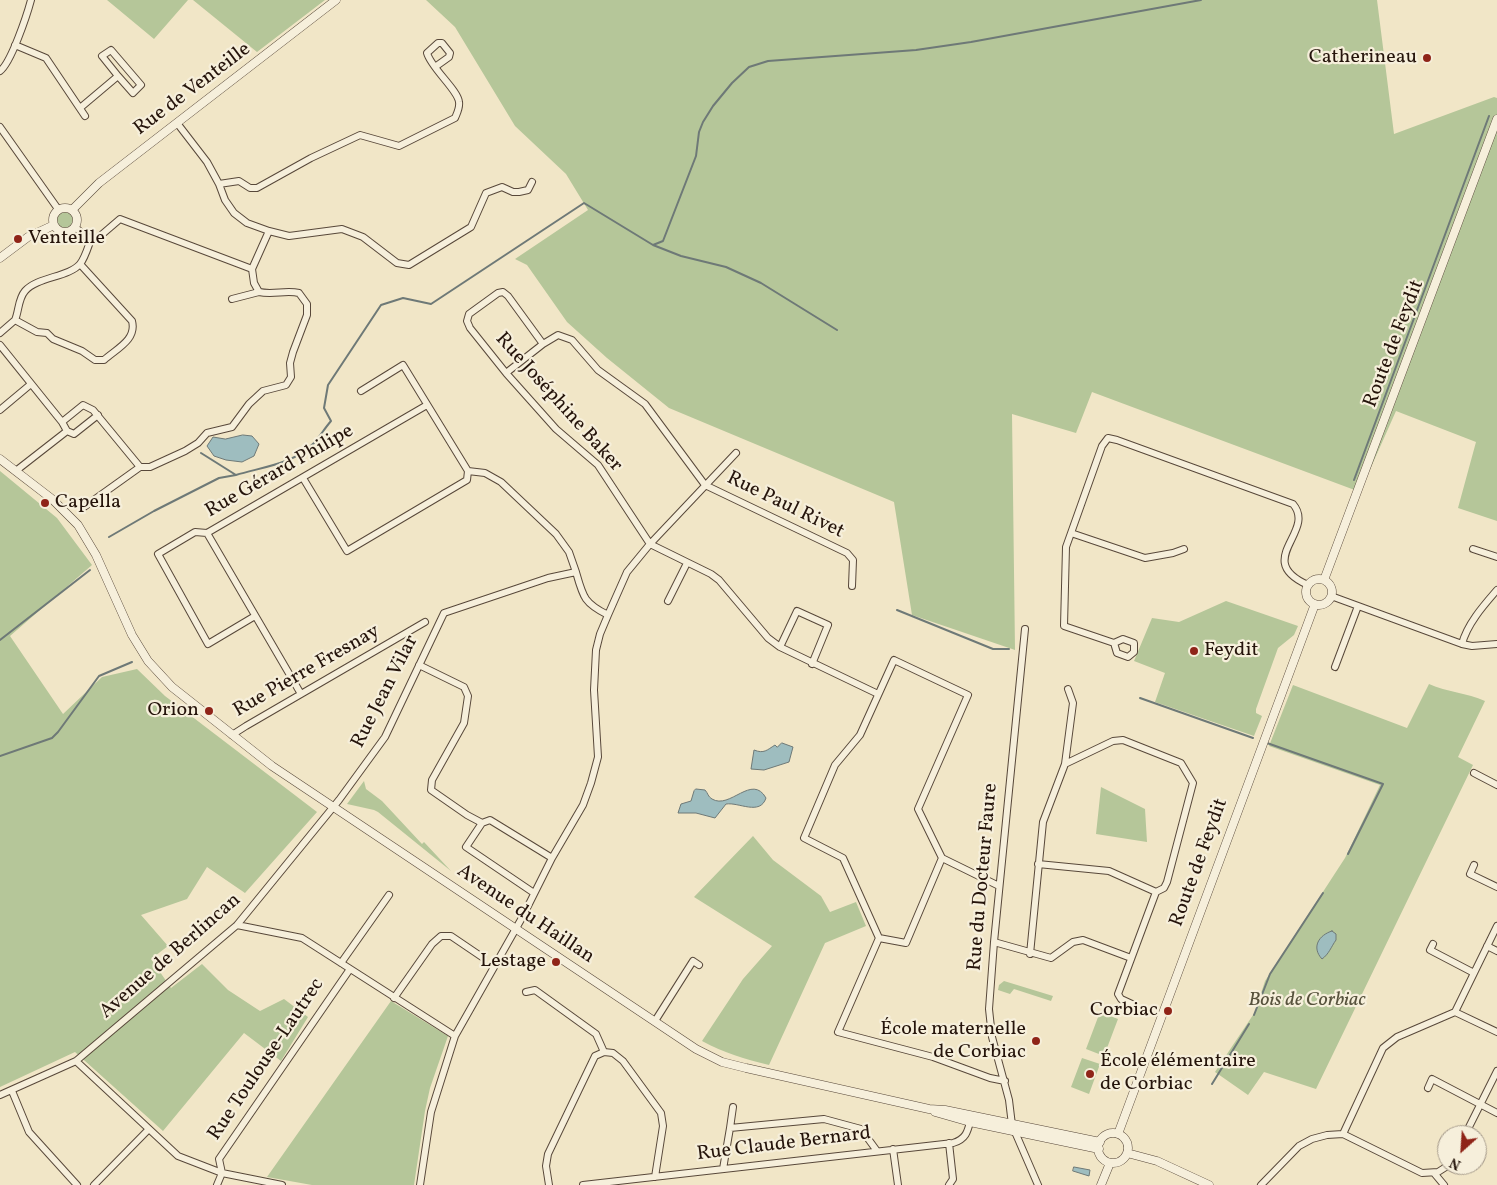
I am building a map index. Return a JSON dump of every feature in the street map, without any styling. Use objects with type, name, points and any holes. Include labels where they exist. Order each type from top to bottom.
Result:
[{"type":"street","points":[[0,71],[4,68],[15,45],[31,0]]},
{"type":"street","name":"Rue de Venteille","points":[[72,210],[99,183],[336,0]]},
{"type":"street","points":[[15,45],[46,58],[86,116]]},
{"type":"street","points":[[110,50],[141,85],[133,93],[118,76],[102,56],[110,50]]},
{"type":"street","points":[[219,184],[239,181],[250,188],[257,188],[311,158],[360,135],[399,146],[455,118],[460,100],[435,67]]},
{"type":"street","points":[[80,108],[118,76]]},
{"type":"street","name":"Route de Feydit","points":[[1324,580],[1497,119]]},
{"type":"street","points":[[177,123],[207,162],[219,184],[224,200],[234,213],[247,223],[289,236],[342,229],[363,237],[397,264],[409,265],[471,227],[486,193],[502,187],[519,192],[528,190],[532,182]]},
{"type":"street","points":[[0,127],[58,209]]},
{"type":"street","points":[[67,207],[72,210],[77,218],[74,227],[65,232],[59,230],[54,225],[52,218],[58,209],[67,207]]},
{"type":"street","points":[[0,333],[15,320],[19,312],[23,293],[30,286],[80,264],[92,239],[99,237],[120,219],[252,269]]},
{"type":"street","points":[[0,258],[28,237],[54,225]]},
{"type":"street","points":[[74,227],[92,239]]},
{"type":"street","points":[[259,292],[254,283],[252,269],[269,231]]},
{"type":"street","points":[[15,320],[37,332],[47,333],[54,339],[82,351],[95,360],[104,360],[131,337],[134,329],[132,321],[80,264]]},
{"type":"street","points":[[84,507],[140,467],[150,467],[185,451],[198,443],[207,433],[232,427],[249,404],[263,392],[286,385],[291,377],[290,363],[307,314],[306,304],[299,293],[292,292],[266,294],[259,292],[232,299]]},
{"type":"street","name":"Rue Joséphine Baker","points":[[650,544],[598,465],[556,429],[506,373],[470,328],[467,321],[469,314],[498,293],[503,292],[508,296],[543,344],[558,335],[572,340],[598,370],[645,404],[705,485]]},
{"type":"street","points":[[506,373],[543,344]]},
{"type":"street","points":[[0,345],[62,422],[67,431],[74,434],[98,415]]},
{"type":"street","points":[[303,478],[347,551],[467,480],[468,471],[403,365],[361,391]]},
{"type":"street","points":[[0,410],[32,384]]},
{"type":"street","points":[[62,422],[83,405],[93,410],[140,467]]},
{"type":"street","name":"Rue Gérard Philipe","points":[[301,694],[207,534],[427,405]]},
{"type":"street","points":[[17,470],[67,431]]},
{"type":"street","points":[[1114,643],[1064,626],[1066,547],[1102,446],[1108,438],[1292,504],[1298,510],[1299,520],[1285,555],[1285,564],[1288,573],[1296,580],[1308,585]]},
{"type":"street","points":[[420,1185],[431,1112],[455,1036],[583,805],[598,757],[594,690],[596,650],[608,614],[627,572],[650,544],[736,453]]},
{"type":"street","name":"Avenue du Haillan","points":[[0,459],[17,470],[61,507],[85,534],[128,629],[148,661],[172,687],[260,757],[705,1054],[728,1063],[929,1109],[945,1110],[970,1119],[1099,1145]]},
{"type":"street","points":[[468,471],[485,473],[504,485],[556,534],[568,552],[584,596],[590,606],[608,614]]},
{"type":"street","name":"Rue Paul Rivet","points":[[705,485],[847,553],[853,560],[852,586]]},
{"type":"street","points":[[207,534],[195,532],[158,554],[208,644],[255,616]]},
{"type":"street","points":[[1072,533],[1145,558],[1184,549]]},
{"type":"street","points":[[650,544],[711,574],[719,580],[768,638],[780,647],[878,694]]},
{"type":"street","points":[[1473,549],[1497,557]]},
{"type":"street","points":[[668,601],[687,563]]},
{"type":"street","name":"Rue Jean Vilar","points":[[333,806],[385,737],[444,613],[548,578],[576,572]]},
{"type":"street","points":[[1316,580],[1324,580],[1331,587],[1331,596],[1325,604],[1315,604],[1311,602],[1306,594],[1308,585],[1316,580]]},
{"type":"street","points":[[1462,644],[1463,638],[1480,611],[1497,590]]},
{"type":"street","points":[[1331,596],[1462,644],[1472,646],[1497,644]]},
{"type":"street","name":"Route de Feydit","points":[[1118,1134],[1315,604]]},
{"type":"street","points":[[1335,666],[1358,606]]},
{"type":"street","points":[[780,647],[797,611],[828,625],[812,664]]},
{"type":"street","name":"Rue Pierre Fresnay","points":[[232,736],[425,622]]},
{"type":"street","name":"Rue du Docteur Faure","points":[[1025,629],[999,886],[989,1009],[992,1037],[1005,1081],[1013,1128],[1038,1185]]},
{"type":"street","points":[[999,886],[942,858],[918,810],[968,695],[894,660],[860,735],[835,765],[804,838],[843,858],[879,938],[838,1032],[933,1057],[990,1078],[1005,1081]]},
{"type":"street","points":[[419,665],[464,687],[468,696],[464,724],[432,780],[431,790],[467,815],[482,822],[490,820],[552,858]]},
{"type":"street","points":[[1030,954],[1043,822],[1065,764],[1073,703],[1068,689]]},
{"type":"street","points":[[1065,764],[1113,741],[1123,740],[1181,763],[1193,783],[1167,882],[1164,888],[1156,892],[1118,994],[1121,999],[1134,1005]]},
{"type":"street","points":[[1474,774],[1497,785]]},
{"type":"street","name":"Avenue de Berlincan","points":[[0,1095],[76,1061],[237,924],[253,907],[333,806]]},
{"type":"street","points":[[482,822],[466,847],[534,893]]},
{"type":"street","points":[[879,938],[906,943],[942,858]]},
{"type":"street","points":[[1038,864],[1109,871],[1156,892]]},
{"type":"street","points":[[1474,865],[1470,874],[1497,887]]},
{"type":"street","points":[[341,963],[389,895]]},
{"type":"street","points":[[237,924],[302,938],[455,1036]]},
{"type":"street","points":[[1343,1134],[1383,1048],[1397,1037],[1455,1012],[1497,926]]},
{"type":"street","points":[[394,998],[432,944],[442,936],[450,936],[482,957]]},
{"type":"street","points":[[994,942],[1030,954],[1051,958],[1073,942],[1083,940],[1131,958]]},
{"type":"street","points":[[1433,944],[1430,950],[1474,973]]},
{"type":"street","points":[[1487,946],[1497,951]]},
{"type":"street","points":[[654,1021],[692,962],[699,965]]},
{"type":"street","name":"Rue Toulouse-Lautrec","points":[[217,1185],[222,1173],[219,1159],[350,969]]},
{"type":"street","points":[[526,992],[535,990],[596,1034],[604,1052]]},
{"type":"street","points":[[1455,1012],[1497,1032]]},
{"type":"street","points":[[548,1185],[546,1166],[548,1154],[595,1056],[604,1052],[614,1053],[623,1061],[661,1114],[663,1126],[654,1177]]},
{"type":"street","points":[[76,1061],[178,1156],[222,1173],[282,1185]]},
{"type":"street","points":[[1470,1125],[1497,1071]]},
{"type":"street","points":[[1428,1088],[1432,1079],[1497,1113]]},
{"type":"street","points":[[12,1091],[29,1132],[77,1185]]},
{"type":"street","points":[[722,1169],[733,1107]]},
{"type":"street","points":[[730,1128],[824,1119],[861,1129],[877,1151]]},
{"type":"street","name":"Rue Claude Bernard","points":[[583,1185],[957,1142],[964,1138],[968,1132],[970,1119]]},
{"type":"street","points":[[94,1185],[149,1128]]},
{"type":"street","points":[[1118,1134],[1126,1142],[1127,1153],[1121,1161],[1110,1163],[1100,1155],[1099,1145],[1108,1135],[1118,1134]]},
{"type":"street","points":[[1261,1185],[1305,1142],[1319,1136],[1343,1134],[1418,1172],[1437,1172]]},
{"type":"street","points":[[949,1142],[953,1179],[949,1185]]},
{"type":"street","points":[[893,1149],[898,1185]]},
{"type":"street","points":[[1127,1153],[1157,1161],[1209,1185]]},
{"type":"street","points":[[1100,1185],[1110,1163]]},
{"type":"street","points":[[1434,1173],[1444,1185]]},
{"type":"green space","points":[[107,0],[188,0],[154,39]]},
{"type":"green space","points":[[193,0],[325,0],[257,52]]},
{"type":"green space","points":[[426,0],[1377,0],[1394,134],[1494,97],[1497,98],[1497,521],[1458,508],[1476,442],[1396,411],[1360,492],[1092,392],[1076,433],[1012,414],[1015,650],[912,615],[894,502],[669,408],[607,358],[567,322],[527,265],[515,259],[588,210],[566,174],[515,126],[455,27]]},
{"type":"green space","points":[[65,212],[71,214],[73,220],[71,226],[65,228],[59,226],[57,220],[59,214]]},
{"type":"green space","points":[[0,471],[57,518],[92,565],[10,636],[63,714],[102,677],[137,669],[165,696],[317,812],[245,893],[207,867],[187,899],[141,915],[168,946],[151,959],[171,988],[202,964],[228,990],[260,1011],[284,999],[308,1017],[281,1061],[244,1033],[163,1131],[75,1052],[0,1087]]},
{"type":"green space","points":[[1226,601],[1298,626],[1294,635],[1278,648],[1256,709],[1256,713],[1262,716],[1254,736],[1155,702],[1165,673],[1134,661],[1152,618],[1179,622]]},
{"type":"green space","name":"Bois de Corbiac","points":[[1429,684],[1485,701],[1458,757],[1473,765],[1316,1089],[1264,1072],[1248,1095],[1215,1072],[1255,1012],[1265,981],[1345,858],[1380,785],[1269,746],[1293,685],[1407,728]]},
{"type":"green space","points":[[364,781],[366,789],[382,801],[422,844],[424,842],[451,871],[378,812],[347,804]]},
{"type":"green space","points":[[1101,787],[1145,809],[1147,842],[1096,834]]},
{"type":"green space","points":[[753,836],[773,860],[821,896],[830,912],[856,902],[866,926],[825,943],[769,1065],[718,1049],[702,1041],[743,979],[772,946],[694,897]]},
{"type":"green space","points":[[1004,981],[1053,996],[1051,1001],[1014,989],[1010,994],[998,990],[999,985]]},
{"type":"green space","points":[[391,1001],[448,1036],[430,1088],[414,1185],[312,1185],[267,1177]]},
{"type":"green space","points":[[1100,1012],[1118,1019],[1104,1056],[1086,1049]]},
{"type":"green space","points":[[1082,1058],[1100,1064],[1089,1094],[1071,1087]]},
{"type":"water","points":[[243,435],[252,436],[259,444],[254,456],[242,462],[214,456],[207,446],[213,437],[225,439]]},
{"type":"water","points":[[782,743],[793,747],[789,762],[764,770],[751,769],[754,750],[767,750],[775,745],[777,747]]},
{"type":"water","points":[[696,789],[705,790],[711,798],[719,801],[754,789],[760,791],[766,798],[759,806],[754,807],[726,804],[715,818],[696,813],[678,813],[681,804],[691,801]]},
{"type":"water","points":[[1332,931],[1336,934],[1336,940],[1322,959],[1317,950],[1318,942],[1323,935]]},
{"type":"water","points":[[1074,1167],[1090,1170],[1089,1176],[1073,1171]]},
{"type":"waterway","points":[[201,453],[236,475],[277,464],[297,456],[314,443],[331,421],[324,408],[328,385],[381,305],[403,298],[431,304],[584,203],[653,245],[663,241],[696,156],[699,132],[703,122],[713,106],[732,83],[749,67],[768,61],[916,50],[971,42],[1201,0]]},
{"type":"waterway","points":[[1354,480],[1489,116]]},
{"type":"waterway","points":[[653,245],[681,256],[726,267],[761,283],[837,330]]},
{"type":"waterway","points":[[109,537],[154,511],[219,478],[236,475]]},
{"type":"waterway","points":[[0,640],[90,570]]},
{"type":"waterway","points":[[897,610],[993,649],[1009,649]]},
{"type":"waterway","points":[[0,756],[52,738],[99,676],[132,662]]},
{"type":"waterway","points":[[1140,698],[1253,738]]},
{"type":"waterway","points":[[1267,743],[1383,784],[1348,854]]},
{"type":"waterway","points":[[1254,1015],[1270,974],[1323,893]]},
{"type":"waterway","points":[[1212,1084],[1249,1024]]},
{"type":"place","name":"Catherineau","points":[[1427,58]]},
{"type":"place","name":"Venteille","points":[[18,239]]},
{"type":"place","name":"Capella","points":[[45,503]]},
{"type":"place","name":"Feydit","points":[[1194,651]]},
{"type":"place","name":"Orion","points":[[209,711]]},
{"type":"place","name":"Lestage","points":[[556,962]]},
{"type":"place","name":"Corbiac","points":[[1168,1011]]},
{"type":"place","name":"École maternelle de Corbiac","points":[[1036,1041]]},
{"type":"place","name":"École élémentaire de Corbiac","points":[[1090,1074]]}]
